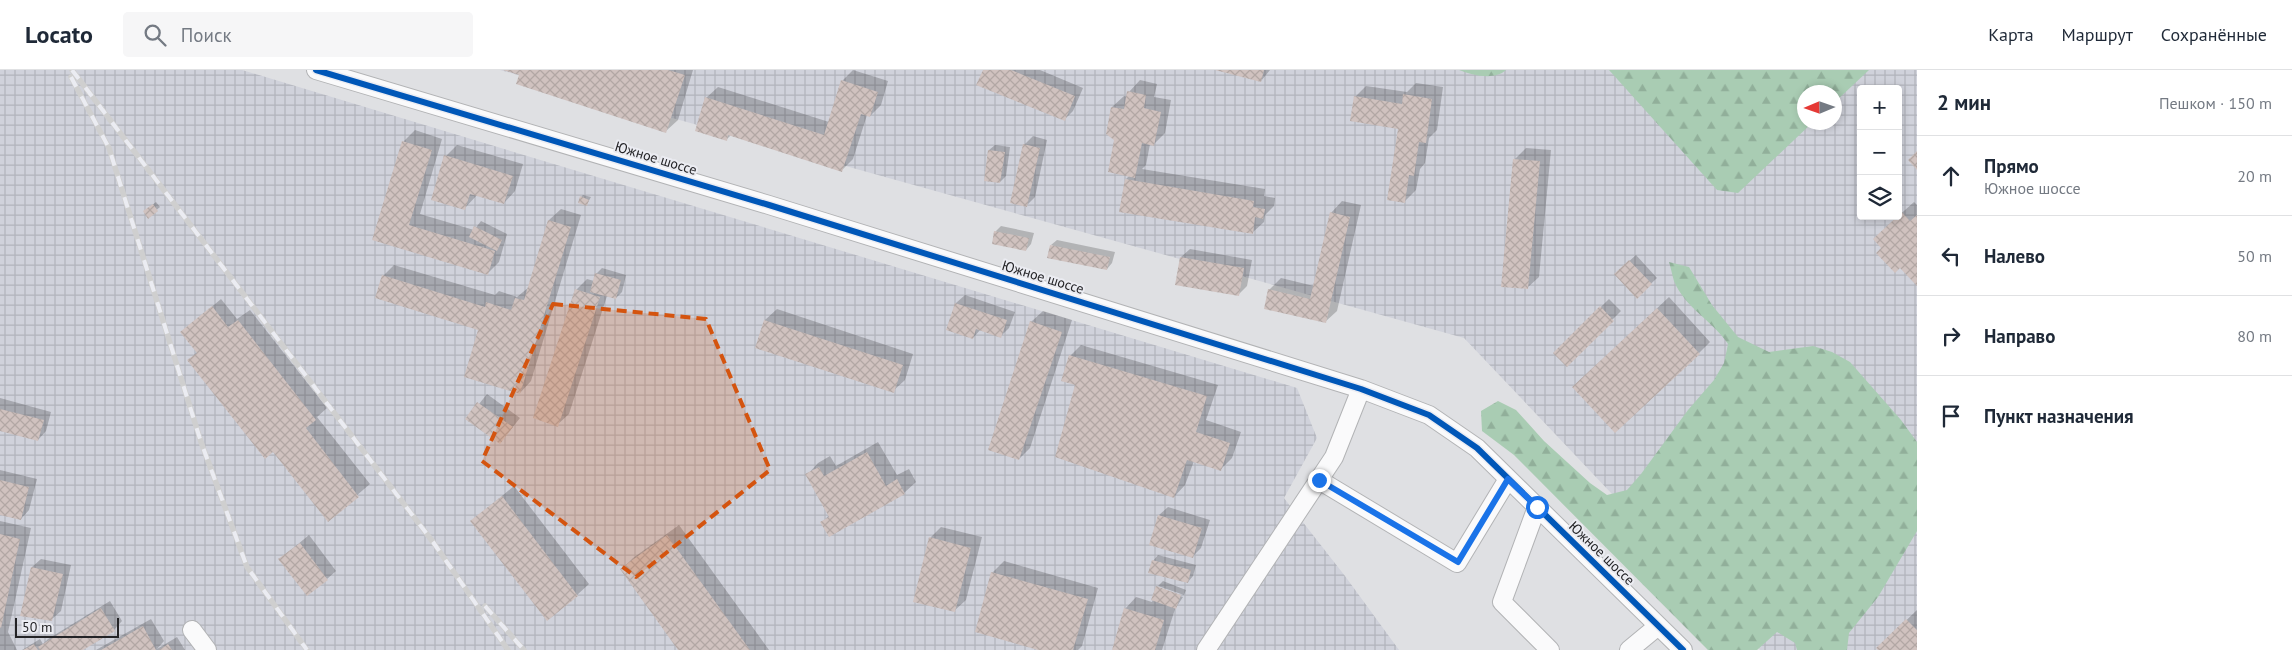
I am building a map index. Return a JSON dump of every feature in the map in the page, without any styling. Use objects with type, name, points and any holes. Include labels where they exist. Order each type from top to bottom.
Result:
[{"type":"street","name":"Южное шоссе","points":[[316,70],[769,205],[1361,389],[1429,415],[1477,448],[1683,650]]},
{"type":"street","points":[[1206,650],[1334,457],[1361,389]]},
{"type":"street","points":[[1319,480],[1458,562],[1508,479]]},
{"type":"street","points":[[1537,507],[1502,602],[1550,650]]},
{"type":"street","points":[[1629,650],[1658,626]]},
{"type":"street","points":[[192,630],[207,650]]},
{"type":"highlighted area","points":[[553,304],[706,319],[770,470],[636,577],[482,461]]},
{"type":"shaded area","points":[[0,70],[242,70],[1297,388],[1317,438],[1284,498],[1345,576],[1399,650],[0,650]]},
{"type":"shaded area","points":[[500,70],[1917,70],[1917,650],[1760,650],[1464,338]]},
{"type":"green space","points":[[1459,70],[1506,70],[1489,76],[1470,74]]},
{"type":"green space","points":[[1609,70],[1869,70],[1842,95],[1842,85],[1797,85],[1797,130],[1805,130],[1738,193],[1717,190]]},
{"type":"green space","points":[[1669,262],[1689,267],[1712,305],[1738,337],[1769,352],[1813,346],[1832,352],[1850,362],[1901,420],[1917,442],[1917,531],[1878,597],[1849,633],[1847,650],[1797,650],[1795,643],[1777,632],[1757,650],[1708,650],[1514,455],[1482,431],[1481,411],[1498,401],[1516,410],[1544,441],[1590,483],[1607,495],[1627,490],[1688,410],[1714,380],[1724,363],[1728,344],[1679,291]]},
{"type":"building","points":[[503,70],[668,70],[685,75],[666,133],[516,84],[519,75]]},
{"type":"building","points":[[983,70],[1011,70],[1075,96],[1065,121],[976,85]]},
{"type":"building","points":[[1215,70],[1264,70],[1261,82]]},
{"type":"building","points":[[841,80],[878,92],[870,117],[861,114],[842,172],[728,135],[727,141],[695,131],[705,97],[824,135]]},
{"type":"building","points":[[1127,91],[1146,95],[1144,108],[1161,112],[1154,146],[1142,143],[1135,178],[1108,172],[1114,140],[1106,134],[1111,107],[1124,109]]},
{"type":"building","points":[[1403,94],[1432,99],[1426,143],[1419,142],[1414,176],[1409,175],[1405,203],[1387,200],[1398,129],[1350,121],[1354,96],[1402,104]]},
{"type":"building","points":[[402,141],[432,150],[409,225],[495,251],[488,275],[372,240]]},
{"type":"building","points":[[1023,144],[1040,148],[1027,207],[1010,203]]},
{"type":"building","points":[[988,150],[1005,152],[1000,183],[984,181]]},
{"type":"building","points":[[1917,151],[1917,170],[1908,160]]},
{"type":"building","points":[[444,155],[513,176],[504,204],[470,194],[465,210],[431,200]]},
{"type":"building","points":[[1513,159],[1540,161],[1528,289],[1501,287]]},
{"type":"building","points":[[1125,179],[1254,201],[1253,207],[1265,209],[1263,219],[1255,217],[1253,234],[1119,212]]},
{"type":"building","points":[[580,196],[589,200],[587,206],[578,203]]},
{"type":"building","points":[[153,204],[158,211],[148,219],[143,211]]},
{"type":"building","points":[[1330,212],[1350,217],[1326,323],[1264,309],[1268,289],[1310,299]]},
{"type":"building","points":[[1902,212],[1910,221],[1917,215],[1917,286],[1900,268],[1895,273],[1876,253],[1881,248],[1873,239],[1893,220],[1902,220]]},
{"type":"building","points":[[548,220],[571,227],[520,394],[464,377],[478,330],[375,298],[382,275],[485,307],[486,302],[511,310],[515,298],[524,300]]},
{"type":"building","points":[[474,226],[502,240],[497,251],[469,237]]},
{"type":"building","points":[[994,231],[1029,238],[1026,251],[992,244]]},
{"type":"building","points":[[1050,245],[1110,257],[1107,270],[1047,258]]},
{"type":"building","points":[[1180,257],[1244,268],[1239,296],[1175,285]]},
{"type":"building","points":[[1629,260],[1652,284],[1637,299],[1614,274]]},
{"type":"building","points":[[595,273],[621,280],[616,299],[590,292]]},
{"type":"building","points":[[575,289],[600,297],[558,427],[533,418]]},
{"type":"building","points":[[955,303],[1007,320],[1001,338],[976,329],[973,339],[946,330]]},
{"type":"building","points":[[212,306],[228,327],[238,320],[316,420],[306,428],[359,497],[328,522],[273,452],[265,459],[187,360],[197,353],[180,332]]},
{"type":"building","points":[[1600,306],[1614,321],[1567,367],[1553,353]]},
{"type":"building","points":[[1657,308],[1700,354],[1615,433],[1572,387]]},
{"type":"building","points":[[764,320],[903,365],[894,393],[755,348]]},
{"type":"building","points":[[1030,321],[1062,332],[1019,460],[988,450]]},
{"type":"building","points":[[1069,355],[1207,396],[1196,432],[1230,443],[1221,471],[1187,460],[1174,498],[1055,457],[1075,385],[1061,381]]},
{"type":"building","points":[[477,402],[513,427],[500,444],[465,419]]},
{"type":"building","points":[[0,409],[44,420],[38,441],[0,431]]},
{"type":"building","points":[[867,452],[886,486],[897,479],[905,494],[829,537],[820,522],[829,517],[805,474],[819,467],[824,476]]},
{"type":"building","points":[[0,480],[29,487],[21,520],[0,515]]},
{"type":"building","points":[[502,496],[578,596],[547,621],[470,521]]},
{"type":"building","points":[[1158,515],[1202,528],[1193,558],[1149,545]]},
{"type":"building","points":[[0,534],[20,539],[1,628],[0,627]]},
{"type":"building","points":[[667,535],[750,650],[678,650],[620,569]]},
{"type":"building","points":[[929,537],[971,548],[955,612],[913,602]]},
{"type":"building","points":[[300,543],[328,580],[307,596],[278,559]]},
{"type":"building","points":[[1152,560],[1191,570],[1188,583],[1148,573]]},
{"type":"building","points":[[31,567],[63,574],[52,621],[20,616]]},
{"type":"building","points":[[991,572],[1088,599],[1073,650],[1038,650],[975,632]]},
{"type":"building","points":[[1156,586],[1181,595],[1176,609],[1151,600]]},
{"type":"building","points":[[101,608],[115,631],[83,650],[40,650],[38,647]]},
{"type":"building","points":[[1124,608],[1164,620],[1155,650],[1112,650]]},
{"type":"building","points":[[1906,619],[1917,630],[1917,650],[1878,650],[1876,648]]},
{"type":"building","points":[[143,626],[156,650],[101,650]]},
{"type":"building","points":[[34,644],[38,650],[23,650]]},
{"type":"building","points":[[168,644],[172,650],[159,650]]},
{"type":"railway","points":[[72,70],[433,542],[508,650]]},
{"type":"railway","points":[[71,77],[109,148],[201,442],[247,567],[307,650]]},
{"type":"railway","points":[[485,606],[524,650]]},
{"type":"cycle path","points":[[316,70],[769,205],[1361,389],[1429,415],[1477,448],[1683,650]]},
{"type":"route","points":[[1319,480],[1458,562],[1508,479],[1537,507]]}]
